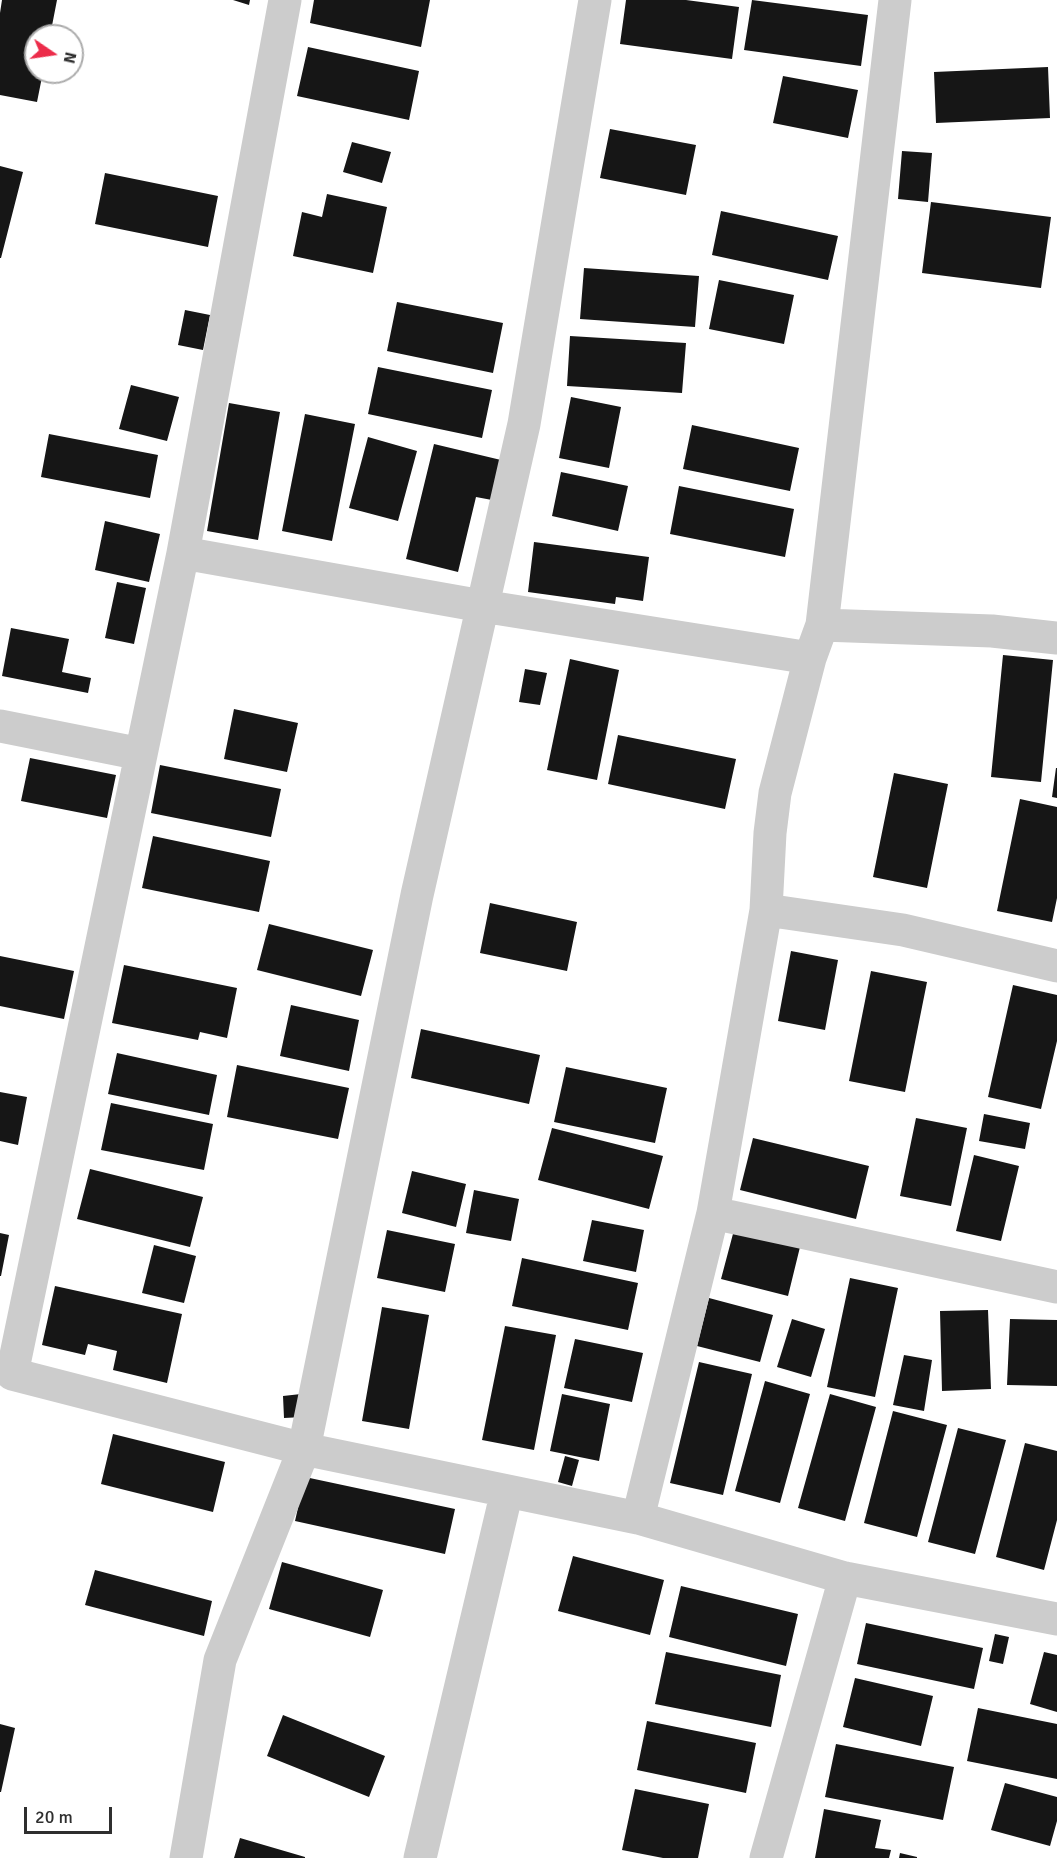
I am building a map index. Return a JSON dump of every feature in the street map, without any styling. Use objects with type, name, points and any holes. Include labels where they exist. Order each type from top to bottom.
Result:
[{"type":"street","points":[[285,0],[183,553],[141,754],[13,1307],[6,1378],[304,1449],[638,1518],[845,1578],[1057,1619]]},
{"type":"street","points":[[187,1858],[220,1660],[304,1449],[417,895],[524,424],[595,0]]},
{"type":"street","points":[[638,1518],[713,1213],[766,910],[770,833],[775,793],[810,658],[822,625],[895,0]]},
{"type":"street","points":[[183,553],[483,606],[810,658]]},
{"type":"street","points":[[822,625],[992,631],[1057,638]]},
{"type":"street","points":[[0,726],[141,754]]},
{"type":"street","points":[[766,910],[903,930],[1057,966]]},
{"type":"street","points":[[713,1213],[1057,1287]]},
{"type":"street","points":[[420,1858],[507,1491]]},
{"type":"street","points":[[766,1858],[845,1578]]},
{"type":"building","points":[[2,0],[57,0],[52,24],[24,24],[24,84],[41,84],[37,102],[0,95]]},
{"type":"building","points":[[233,0],[250,0],[249,5]]},
{"type":"building","points":[[314,0],[430,0],[421,47],[310,23]]},
{"type":"building","points":[[626,0],[686,0],[739,7],[732,59],[620,44]]},
{"type":"building","points":[[752,0],[868,15],[861,66],[744,50]]},
{"type":"building","points":[[308,47],[419,71],[409,120],[297,96]]},
{"type":"building","points":[[1048,67],[1050,118],[936,123],[934,72]]},
{"type":"building","points":[[783,76],[858,90],[848,138],[773,123]]},
{"type":"building","points":[[610,129],[696,145],[686,195],[600,178]]},
{"type":"building","points":[[352,142],[391,152],[382,183],[343,172]]},
{"type":"building","points":[[902,151],[932,153],[928,202],[898,199]]},
{"type":"building","points":[[0,166],[23,172],[1,258],[0,258]]},
{"type":"building","points":[[105,173],[218,196],[208,247],[95,224]]},
{"type":"building","points":[[327,194],[387,207],[373,273],[293,256],[302,212],[322,217]]},
{"type":"building","points":[[931,202],[1051,217],[1041,288],[922,273]]},
{"type":"building","points":[[721,211],[838,236],[828,280],[712,255]]},
{"type":"building","points":[[584,268],[699,276],[695,327],[580,319]]},
{"type":"building","points":[[719,280],[794,295],[784,344],[709,329]]},
{"type":"building","points":[[397,302],[503,323],[493,373],[387,351]]},
{"type":"building","points":[[185,310],[210,315],[203,350],[178,345]]},
{"type":"building","points":[[570,336],[686,343],[682,393],[567,386]]},
{"type":"building","points":[[378,367],[492,390],[482,438],[368,414]]},
{"type":"building","points":[[131,385],[179,397],[167,441],[119,429]]},
{"type":"building","points":[[571,397],[621,407],[609,468],[559,458]]},
{"type":"building","points":[[229,403],[280,412],[258,540],[207,531]]},
{"type":"building","points":[[305,414],[355,424],[332,541],[282,531]]},
{"type":"building","points":[[692,425],[799,448],[790,491],[683,469]]},
{"type":"building","points":[[49,434],[158,455],[150,498],[41,477]]},
{"type":"building","points":[[368,437],[417,451],[398,521],[349,508]]},
{"type":"building","points":[[434,444],[501,460],[492,500],[476,497],[458,572],[406,559]]},
{"type":"building","points":[[561,472],[628,486],[618,531],[552,516]]},
{"type":"building","points":[[679,486],[794,509],[785,557],[670,534]]},
{"type":"building","points":[[105,521],[160,534],[149,582],[95,570]]},
{"type":"building","points":[[534,542],[649,557],[643,601],[616,597],[615,604],[528,592]]},
{"type":"building","points":[[117,582],[146,588],[134,644],[105,638]]},
{"type":"building","points":[[11,628],[69,639],[62,672],[91,678],[88,693],[2,676]]},
{"type":"building","points":[[1003,655],[1053,660],[1041,782],[991,777]]},
{"type":"building","points":[[570,659],[619,670],[597,780],[547,770]]},
{"type":"building","points":[[525,669],[547,673],[540,705],[519,702]]},
{"type":"building","points":[[234,709],[298,723],[287,772],[224,759]]},
{"type":"building","points":[[618,735],[736,759],[725,809],[608,784]]},
{"type":"building","points":[[30,758],[116,775],[107,818],[21,801]]},
{"type":"building","points":[[160,765],[281,789],[271,837],[151,813]]},
{"type":"building","points":[[1057,768],[1057,798],[1052,797]]},
{"type":"building","points":[[894,773],[948,784],[927,888],[873,877]]},
{"type":"building","points":[[1020,799],[1057,807],[1057,898],[1052,922],[997,911]]},
{"type":"building","points":[[153,836],[270,861],[259,912],[142,888]]},
{"type":"building","points":[[490,903],[577,922],[567,971],[480,953]]},
{"type":"building","points":[[269,924],[373,950],[361,996],[257,970]]},
{"type":"building","points":[[791,951],[838,960],[825,1030],[778,1021]]},
{"type":"building","points":[[0,956],[74,971],[64,1019],[0,1006]]},
{"type":"building","points":[[124,965],[237,988],[227,1038],[200,1032],[198,1040],[112,1023]]},
{"type":"building","points":[[871,971],[927,982],[905,1092],[849,1081]]},
{"type":"building","points":[[1013,985],[1057,995],[1057,1041],[1041,1109],[988,1097]]},
{"type":"building","points":[[291,1005],[359,1020],[349,1071],[280,1056]]},
{"type":"building","points":[[421,1029],[540,1055],[529,1104],[411,1078]]},
{"type":"building","points":[[117,1053],[217,1075],[209,1115],[108,1094]]},
{"type":"building","points":[[237,1065],[349,1088],[338,1139],[227,1117]]},
{"type":"building","points":[[566,1067],[667,1088],[655,1143],[554,1122]]},
{"type":"building","points":[[0,1092],[27,1097],[18,1145],[0,1141]]},
{"type":"building","points":[[111,1103],[213,1124],[204,1170],[101,1150]]},
{"type":"building","points":[[984,1114],[1030,1123],[1025,1149],[979,1141]]},
{"type":"building","points":[[916,1118],[967,1128],[951,1206],[900,1196]]},
{"type":"building","points":[[552,1128],[663,1156],[649,1209],[538,1180]]},
{"type":"building","points":[[753,1138],[869,1166],[856,1219],[740,1190]]},
{"type":"building","points":[[974,1155],[1019,1166],[1001,1241],[956,1231]]},
{"type":"building","points":[[90,1169],[203,1197],[190,1247],[77,1219]]},
{"type":"building","points":[[412,1171],[466,1184],[456,1227],[402,1213]]},
{"type":"building","points":[[474,1190],[519,1199],[511,1241],[466,1233]]},
{"type":"building","points":[[592,1220],[644,1230],[636,1272],[583,1261]]},
{"type":"building","points":[[387,1230],[455,1244],[445,1292],[377,1278]]},
{"type":"building","points":[[734,1230],[800,1247],[788,1296],[721,1279]]},
{"type":"building","points":[[0,1233],[9,1235],[1,1276],[0,1276]]},
{"type":"building","points":[[154,1245],[196,1256],[184,1303],[142,1293]]},
{"type":"building","points":[[522,1258],[638,1283],[628,1330],[512,1306]]},
{"type":"building","points":[[850,1278],[898,1288],[875,1397],[827,1387]]},
{"type":"building","points":[[55,1286],[182,1314],[167,1383],[113,1370],[117,1351],[88,1344],[85,1355],[42,1345]]},
{"type":"building","points":[[709,1298],[773,1315],[760,1362],[697,1346]]},
{"type":"building","points":[[382,1307],[429,1315],[409,1429],[362,1421]]},
{"type":"building","points":[[988,1310],[991,1389],[942,1391],[940,1311]]},
{"type":"building","points":[[792,1319],[825,1329],[811,1377],[777,1367]]},
{"type":"building","points":[[1010,1319],[1057,1320],[1057,1386],[1007,1385]]},
{"type":"building","points":[[505,1326],[556,1335],[534,1450],[482,1440]]},
{"type":"building","points":[[575,1339],[643,1353],[632,1402],[564,1388]]},
{"type":"building","points":[[904,1355],[932,1360],[924,1411],[893,1405]]},
{"type":"building","points":[[699,1362],[752,1374],[723,1495],[670,1483]]},
{"type":"building","points":[[765,1381],[810,1394],[780,1503],[735,1491]]},
{"type":"building","points":[[301,1394],[303,1417],[284,1418],[283,1396]]},
{"type":"building","points":[[562,1394],[610,1404],[599,1461],[550,1451]]},
{"type":"building","points":[[830,1394],[876,1407],[845,1521],[798,1508]]},
{"type":"building","points":[[893,1411],[947,1425],[917,1537],[864,1523]]},
{"type":"building","points":[[958,1428],[1006,1440],[975,1554],[928,1542]]},
{"type":"building","points":[[113,1434],[225,1462],[213,1512],[101,1484]]},
{"type":"building","points":[[1025,1443],[1057,1451],[1057,1520],[1044,1570],[996,1557]]},
{"type":"building","points":[[565,1456],[579,1460],[572,1486],[558,1482]]},
{"type":"building","points":[[305,1477],[455,1509],[445,1554],[295,1521]]},
{"type":"building","points":[[573,1556],[664,1580],[650,1635],[558,1611]]},
{"type":"building","points":[[282,1562],[383,1590],[370,1637],[269,1609]]},
{"type":"building","points":[[95,1570],[212,1601],[204,1636],[85,1605]]},
{"type":"building","points":[[681,1586],[798,1614],[786,1666],[669,1637]]},
{"type":"building","points":[[866,1623],[983,1648],[974,1689],[857,1664]]},
{"type":"building","points":[[995,1634],[1009,1637],[1003,1664],[989,1661]]},
{"type":"building","points":[[666,1652],[781,1675],[771,1727],[655,1704]]},
{"type":"building","points":[[1044,1652],[1057,1655],[1057,1712],[1030,1704]]},
{"type":"building","points":[[855,1678],[933,1696],[921,1746],[843,1727]]},
{"type":"building","points":[[978,1708],[1057,1724],[1057,1779],[967,1761]]},
{"type":"building","points":[[283,1715],[385,1756],[369,1797],[267,1756]]},
{"type":"building","points":[[647,1721],[756,1743],[746,1793],[637,1770]]},
{"type":"building","points":[[0,1724],[15,1728],[1,1792],[0,1792]]},
{"type":"building","points":[[836,1744],[954,1767],[943,1820],[825,1797]]},
{"type":"building","points":[[1005,1783],[1057,1797],[1057,1821],[1050,1846],[991,1830]]},
{"type":"building","points":[[635,1789],[709,1804],[698,1858],[663,1858],[622,1850]]},
{"type":"building","points":[[824,1809],[881,1820],[875,1848],[891,1850],[889,1858],[815,1858]]},
{"type":"building","points":[[240,1838],[305,1857],[305,1858],[234,1858]]},
{"type":"building","points":[[900,1853],[917,1857],[917,1858],[899,1858]]}]
